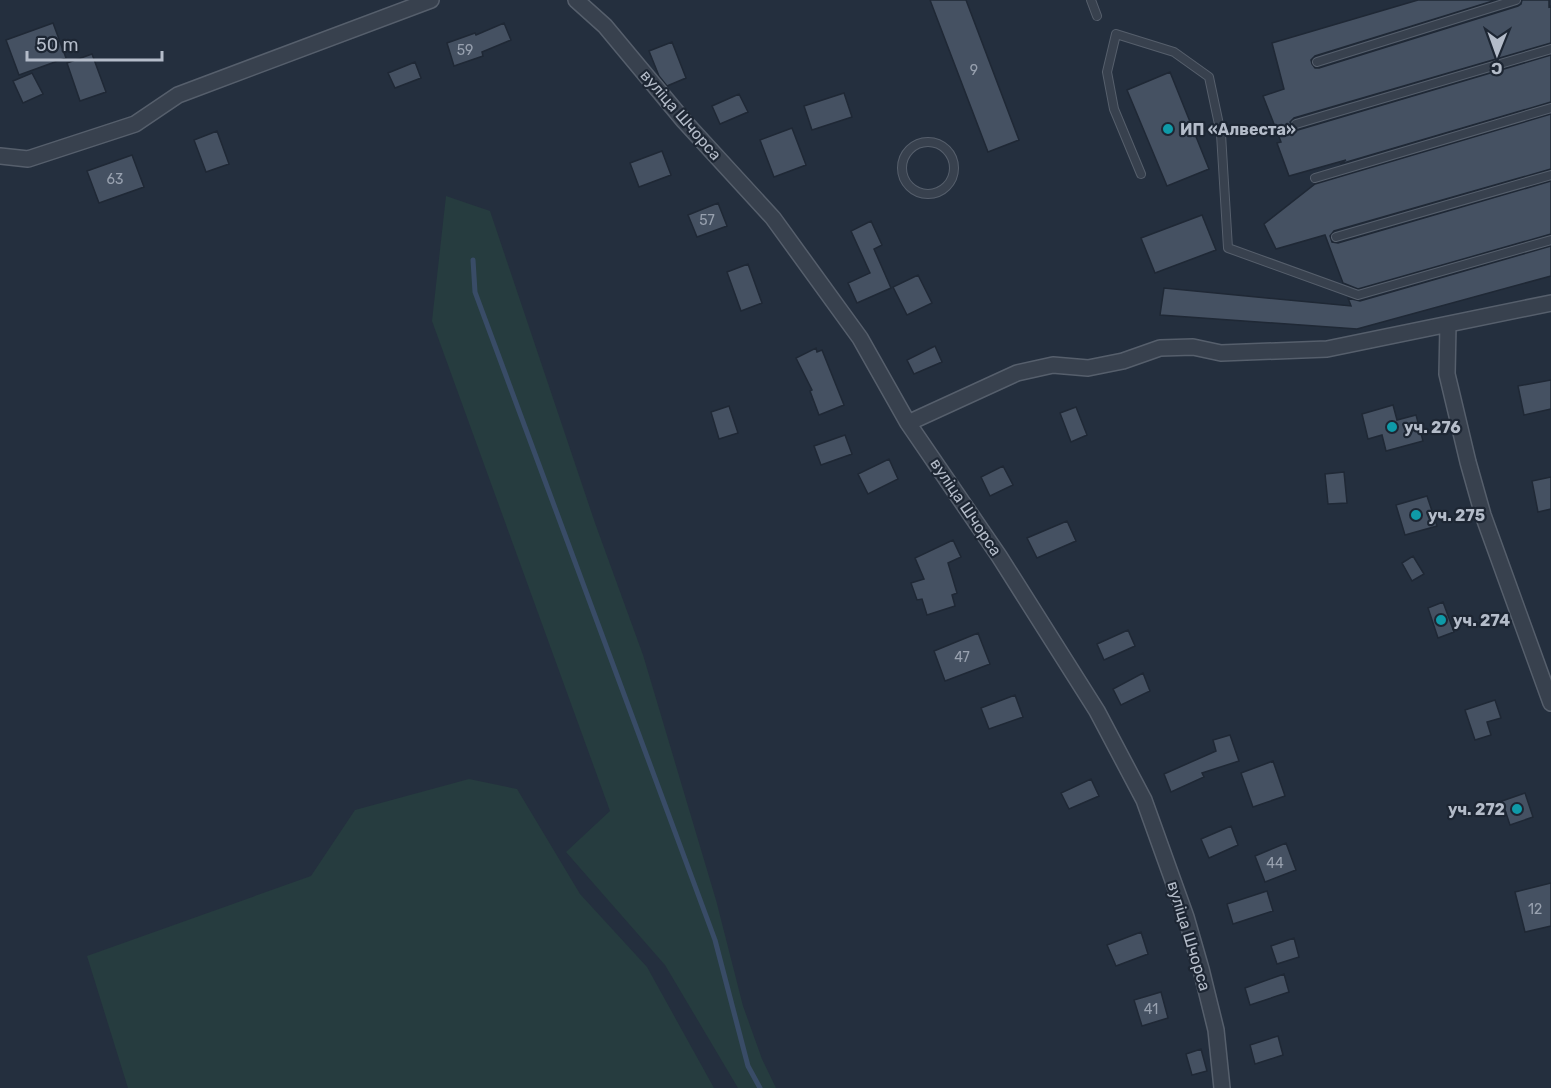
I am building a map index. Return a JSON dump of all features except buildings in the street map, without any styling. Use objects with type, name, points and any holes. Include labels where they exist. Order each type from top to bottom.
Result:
[{"type":"street","points":[[0,156],[28,159],[135,124],[178,95],[431,0]]},
{"type":"street","name":"вуліца Шчорса","points":[[576,0],[604,26],[684,121],[773,218],[860,338],[908,423],[999,556],[1097,711],[1144,800],[1186,917],[1216,1030],[1222,1088]]},
{"type":"street","points":[[908,423],[1017,373],[1053,365],[1088,368],[1123,361],[1160,348],[1193,347],[1221,353],[1326,349],[1551,303]]},
{"type":"street","points":[[1448,325],[1447,374],[1468,462],[1483,515],[1551,703]]},
{"type":"lane","points":[[1091,0],[1096,16]]},
{"type":"lane","points":[[1317,62],[1516,0]]},
{"type":"lane","points":[[1141,174],[1114,110],[1107,72],[1116,34],[1174,52],[1209,77],[1221,134],[1228,248],[1358,295],[1551,240]]},
{"type":"lane","points":[[1296,124],[1551,49]]},
{"type":"lane","points":[[1315,178],[1551,108]]},
{"type":"lane","points":[[926,142],[935,142],[944,147],[951,153],[955,165],[954,174],[948,186],[931,195],[921,194],[908,186],[903,177],[904,157],[915,145],[926,142]]},
{"type":"lane","points":[[1336,237],[1551,175]]},
{"type":"green space","points":[[446,196],[490,211],[595,523],[643,655],[716,900],[743,1006],[762,1059],[776,1088],[738,1088],[665,965],[566,852],[610,811],[432,321]]},
{"type":"green space","points":[[469,779],[517,789],[580,894],[647,967],[714,1088],[128,1088],[87,956],[311,876],[355,810]]},
{"type":"waterway","points":[[473,260],[475,292],[715,940],[748,1066],[760,1088]]},
{"type":"place","name":"ИП «Алвеста»","points":[[1168,129]]},
{"type":"place","name":"уч. 276","points":[[1392,427]]},
{"type":"place","name":"уч. 275","points":[[1416,515]]},
{"type":"place","name":"уч. 274","points":[[1441,620]]},
{"type":"place","name":"уч. 272","points":[[1517,809]]}]
